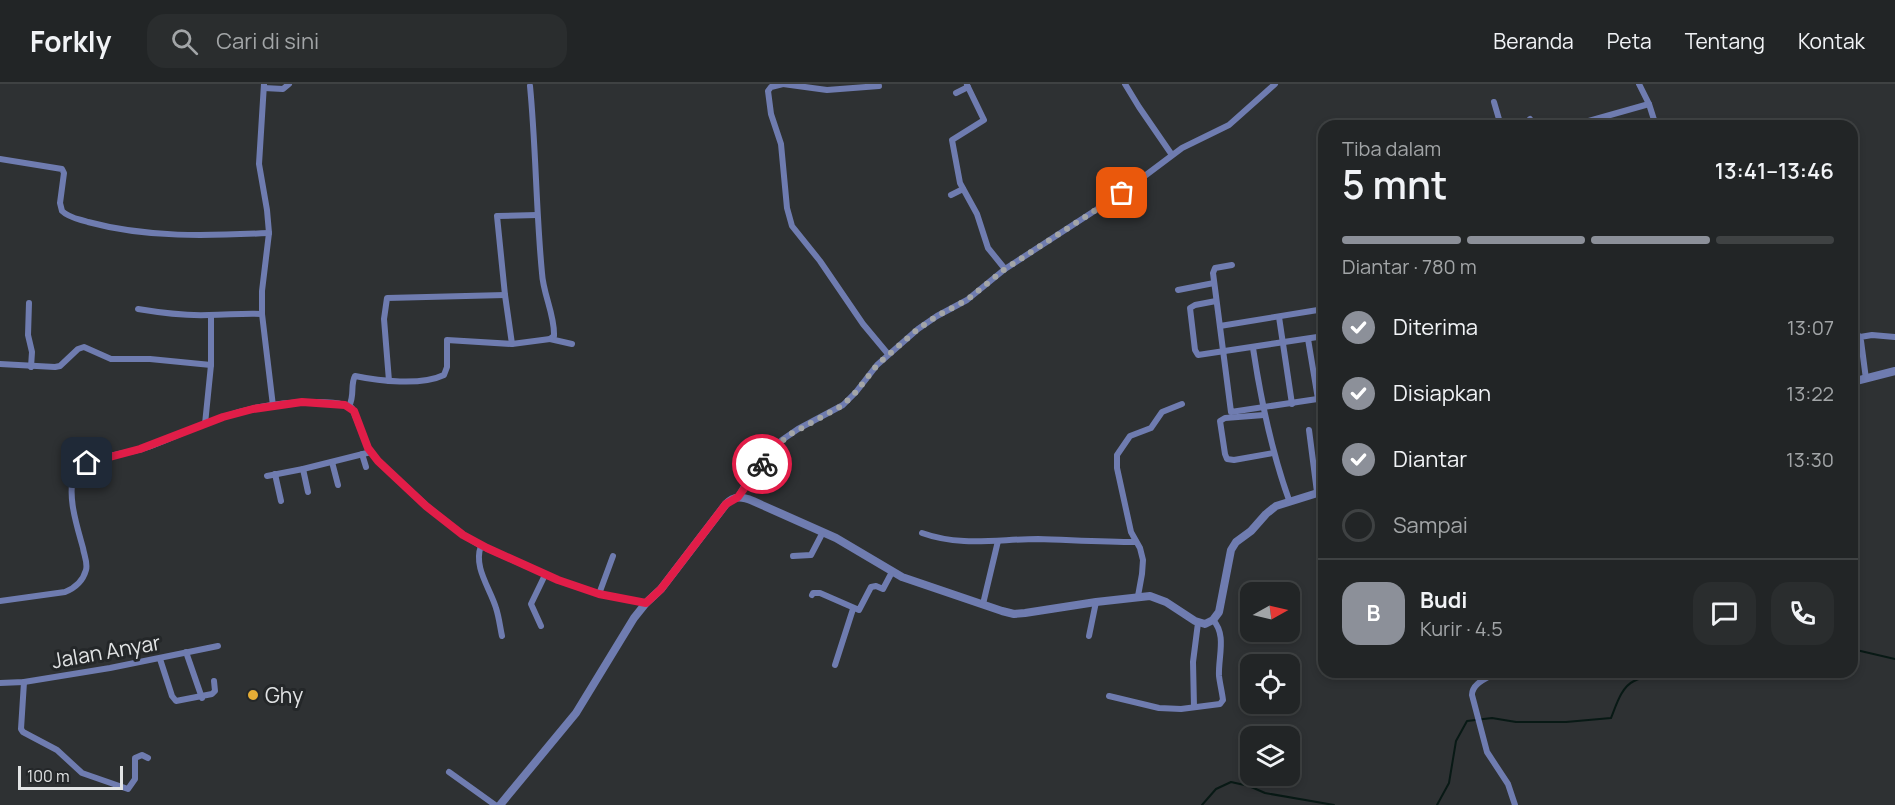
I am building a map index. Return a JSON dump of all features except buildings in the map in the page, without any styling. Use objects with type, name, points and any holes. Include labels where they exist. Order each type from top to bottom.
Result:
[{"type":"street","points":[[273,406],[262,314],[262,291],[269,233],[259,164],[264,86],[284,88],[290,84]]},
{"type":"street","points":[[879,86],[827,90],[783,84],[771,87],[768,91],[771,114],[781,144],[787,208],[792,226],[820,261],[863,324],[888,354]]},
{"type":"street","points":[[1125,84],[1172,154]]},
{"type":"street","points":[[500,805],[576,713],[610,655],[646,603],[661,589],[729,501],[738,497],[782,440],[843,405],[888,354],[932,319],[974,296],[1005,269],[1122,193],[1172,154],[1228,125],[1275,84]]},
{"type":"street","points":[[1638,84],[1649,104],[1654,120]]},
{"type":"street","points":[[956,93],[968,85],[984,120],[952,140],[963,189],[977,214],[988,248],[1005,269]]},
{"type":"street","points":[[530,86],[535,130],[537,215],[543,286],[554,330],[554,336],[550,339]]},
{"type":"street","points":[[1494,102],[1499,120]]},
{"type":"street","points":[[1601,120],[1649,104]]},
{"type":"street","points":[[0,159],[62,169],[64,173],[60,203],[62,211],[97,224],[175,236],[269,233]]},
{"type":"street","points":[[951,195],[963,189]]},
{"type":"street","points":[[512,344],[497,216],[537,215]]},
{"type":"street","points":[[1232,265],[1215,268],[1213,273],[1232,415]]},
{"type":"street","points":[[1178,290],[1214,284]]},
{"type":"street","points":[[389,381],[384,319],[387,298],[505,295]]},
{"type":"street","points":[[1216,301],[1190,308],[1197,355],[1224,353],[1318,337]]},
{"type":"street","points":[[29,303],[28,336],[32,352],[31,367]]},
{"type":"street","points":[[138,309],[170,314],[262,314]]},
{"type":"street","points":[[1220,326],[1318,310]]},
{"type":"street","points":[[205,424],[211,365],[211,315]]},
{"type":"street","points":[[1279,317],[1292,404]]},
{"type":"street","points":[[1866,379],[1860,337],[1872,335],[1895,337]]},
{"type":"street","points":[[349,406],[354,397],[354,377],[389,381],[430,379],[444,375],[447,367],[447,340],[512,344],[550,339],[572,344]]},
{"type":"street","points":[[1308,339],[1318,384]]},
{"type":"street","points":[[0,364],[50,368],[60,366],[74,352],[84,347],[111,359],[150,359],[211,365]]},
{"type":"street","points":[[1253,348],[1263,412],[1273,453],[1289,500]]},
{"type":"street","points":[[1858,381],[1895,371]]},
{"type":"street","points":[[1273,453],[1227,459],[1220,422],[1232,415],[1263,412],[1318,399]]},
{"type":"street","points":[[0,601],[65,592],[73,589],[82,579],[87,569],[72,492],[76,469],[95,460],[148,447],[238,412],[286,403],[318,402],[349,406],[354,411],[371,452],[384,467],[426,506],[463,535],[481,546],[545,575],[599,594],[646,603]]},
{"type":"street","points":[[1138,596],[1143,574],[1143,560],[1140,548],[1131,532],[1117,468],[1118,452],[1130,436],[1153,426],[1162,412],[1182,404]]},
{"type":"street","points":[[1309,430],[1318,476]]},
{"type":"street","points":[[267,476],[371,452]]},
{"type":"street","points":[[362,454],[366,467]]},
{"type":"street","points":[[332,462],[338,485]]},
{"type":"street","points":[[303,469],[308,492]]},
{"type":"street","points":[[275,474],[281,501]]},
{"type":"street","points":[[738,497],[753,501],[846,543],[892,572],[926,586],[1014,614],[1150,596],[1160,599],[1198,623],[1208,623],[1213,620],[1220,606],[1232,547],[1271,509],[1289,500],[1318,493]]},
{"type":"street","points":[[793,556],[811,555],[823,532]]},
{"type":"street","points":[[922,533],[952,540],[1136,542]]},
{"type":"street","points":[[983,604],[998,541]]},
{"type":"street","points":[[481,546],[478,559],[497,609],[502,636]]},
{"type":"street","points":[[599,594],[613,556]]},
{"type":"street","points":[[812,595],[820,593],[853,609],[860,609],[871,587],[885,588],[892,572]]},
{"type":"street","points":[[541,626],[531,604],[545,575]]},
{"type":"street","points":[[1089,636],[1096,602]]},
{"type":"street","points":[[835,665],[853,609]]},
{"type":"street","points":[[1109,696],[1159,708],[1220,704],[1223,700],[1219,667],[1221,635],[1213,620]]},
{"type":"street","points":[[1194,707],[1193,662],[1198,623]]},
{"type":"street","name":"Jalan Anyar","points":[[0,683],[24,682],[160,659],[218,646]]},
{"type":"street","points":[[186,652],[202,698]]},
{"type":"street","points":[[160,659],[174,700],[180,702],[214,693],[214,681]]},
{"type":"street","points":[[1488,678],[1476,686],[1472,695],[1487,752],[1508,784],[1515,805]]},
{"type":"street","points":[[24,682],[20,724],[23,732],[57,750],[82,773],[126,789],[130,788],[135,779],[135,758],[142,755],[148,758]]},
{"type":"street","points":[[449,772],[495,805]]},
{"type":"waterway","points":[[1858,650],[1895,659]]},
{"type":"waterway","points":[[1437,805],[1449,783],[1456,741],[1467,721],[1492,718],[1516,722],[1566,722],[1611,718],[1620,697],[1629,684],[1642,678]]},
{"type":"waterway","points":[[1202,805],[1216,789],[1231,782],[1265,793],[1334,805]]},
{"type":"way so far","points":[[762,464],[782,440],[843,405],[877,365],[918,329],[967,300],[1005,269],[1122,193]]},
{"type":"place","name":"Ghy","points":[[253,695]]},
{"type":"route","points":[[87,463],[140,449],[223,417],[253,409],[302,402],[349,406],[354,411],[368,448],[378,461],[426,506],[463,535],[558,580],[599,594],[646,603],[661,589],[726,504],[738,497],[762,464]]}]
